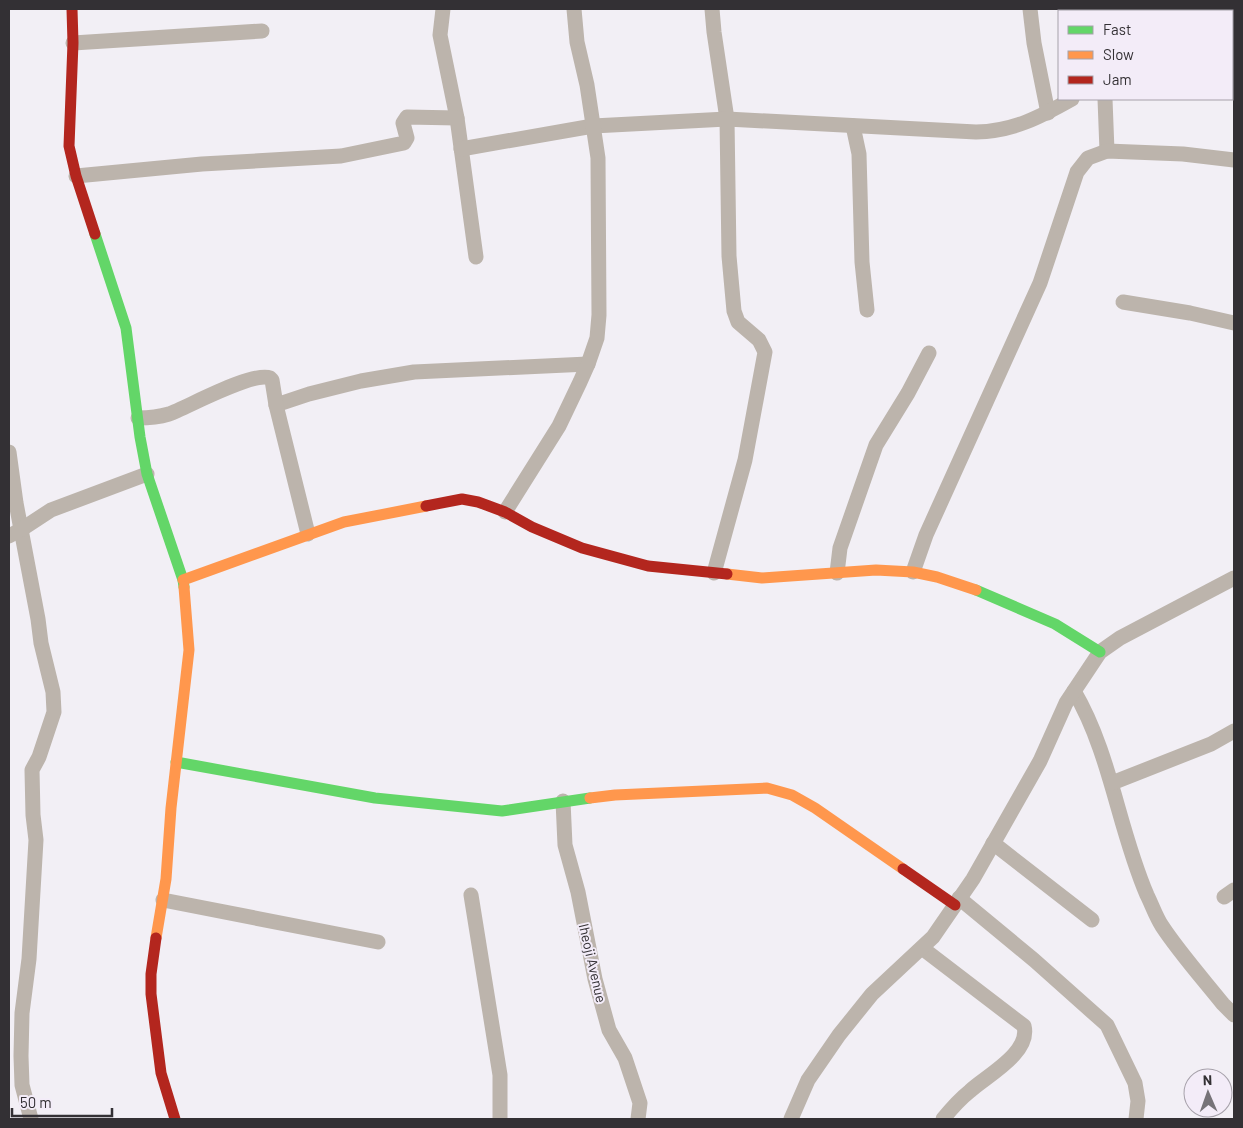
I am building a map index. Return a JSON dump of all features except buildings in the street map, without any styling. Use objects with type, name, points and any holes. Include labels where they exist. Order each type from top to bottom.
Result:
[{"type":"street","points":[[72,9],[73,43],[69,146],[76,176],[126,328],[142,455],[147,474],[184,580],[189,650],[163,900],[154,949],[151,994],[161,1073],[174,1119]]},
{"type":"street","points":[[443,9],[440,35],[457,118],[476,257]]},
{"type":"street","points":[[505,512],[559,426],[588,364],[597,338],[599,315],[598,158],[587,85],[577,42],[574,9]]},
{"type":"street","points":[[712,9],[727,119],[729,256],[734,311],[738,322],[759,340],[765,352],[745,460],[714,574]]},
{"type":"street","points":[[1030,9],[1034,43],[1048,113]]},
{"type":"street","points":[[73,43],[262,31]]},
{"type":"street","points":[[461,149],[593,126],[727,119],[976,132],[996,131],[1020,125],[1048,113],[1070,100]]},
{"type":"street","points":[[1105,100],[1107,151]]},
{"type":"street","points":[[76,176],[202,164],[341,156],[404,143],[407,138],[403,123],[407,117],[457,118]]},
{"type":"street","points":[[853,126],[859,154],[862,262],[867,310]]},
{"type":"street","points":[[913,572],[926,535],[1040,283],[1077,172],[1088,158],[1107,151],[1183,154],[1234,160]]},
{"type":"street","points":[[1123,302],[1234,322]]},
{"type":"street","points":[[837,573],[840,548],[876,445],[908,393],[929,352]]},
{"type":"street","points":[[276,405],[309,394],[361,381],[414,372],[588,364]]},
{"type":"street","points":[[138,418],[166,414],[191,405],[209,394],[266,376],[272,380],[276,405],[308,534]]},
{"type":"street","points":[[9,452],[16,503],[15,532],[53,692],[54,712],[40,757],[32,770],[32,808],[36,840],[29,959],[22,1013],[21,1056],[22,1085],[31,1119]]},
{"type":"street","points":[[15,532],[51,510],[147,474]]},
{"type":"street","points":[[184,580],[344,522],[462,500],[478,502],[505,512],[532,527],[582,548],[648,566],[762,578],[876,570],[913,572],[966,586],[1055,624],[1100,652]]},
{"type":"street","points":[[790,1119],[808,1080],[839,1035],[872,994],[933,937],[973,879],[1040,761],[1066,703],[1100,652],[1120,638],[1234,578]]},
{"type":"street","points":[[1074,691],[1086,712],[1096,736],[1135,861],[1162,925],[1223,1004],[1234,1015]]},
{"type":"street","points":[[1112,783],[1211,744],[1234,731]]},
{"type":"street","points":[[176,762],[385,800],[502,811],[615,795],[767,788],[792,795],[815,808],[957,902],[1034,960],[1107,1025],[1135,1083],[1138,1100],[1136,1119]]},
{"type":"street","name":"Iheoji Avenue","points":[[563,801],[565,845],[578,892],[595,979],[609,1030],[625,1058],[640,1103],[638,1119]]},
{"type":"street","points":[[993,843],[1092,920]]},
{"type":"street","points":[[471,896],[500,1075],[500,1119]]},
{"type":"street","points":[[163,900],[378,942]]},
{"type":"street","points":[[922,948],[1024,1026],[1026,1033],[1024,1040],[1004,1065],[970,1091],[943,1119]]},
{"type":"traffic: fast","points":[[95,234],[126,328],[140,437],[147,474],[184,587]]},
{"type":"traffic: fast","points":[[976,590],[1055,624],[1100,652]]},
{"type":"traffic: fast","points":[[176,762],[375,798],[502,811],[590,798]]},
{"type":"traffic: slow","points":[[183,580],[344,522],[426,506]]},
{"type":"traffic: slow","points":[[727,574],[762,578],[876,570],[913,572],[937,577],[976,590]]},
{"type":"traffic: slow","points":[[156,938],[166,879],[171,808],[189,650],[184,587]]},
{"type":"traffic: slow","points":[[590,798],[615,795],[767,788],[792,795],[815,808],[903,869]]},
{"type":"traffic: jam","points":[[72,9],[73,43],[69,146],[76,176],[95,234]]},
{"type":"traffic: jam","points":[[426,506],[462,499],[478,502],[505,512],[532,527],[582,548],[648,566],[727,574]]},
{"type":"traffic: jam","points":[[903,869],[955,905]]},
{"type":"traffic: jam","points":[[156,938],[151,974],[151,994],[161,1073],[175,1119]]}]
